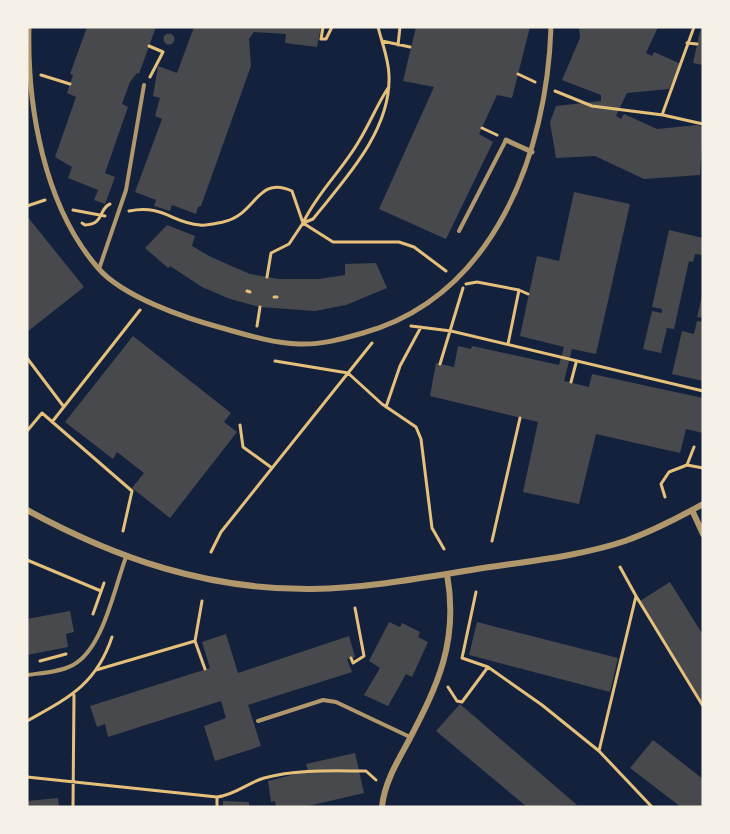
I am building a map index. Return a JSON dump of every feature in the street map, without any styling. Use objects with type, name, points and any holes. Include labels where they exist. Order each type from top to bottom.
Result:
[{"type":"street","points":[[28,27],[30,72],[39,136],[55,197],[73,233],[99,269],[147,301],[189,319],[255,337],[301,344],[339,340],[404,319],[456,279],[483,249],[505,218],[523,180],[532,152],[547,87],[551,27]]},
{"type":"street","points":[[506,140],[532,152]]},
{"type":"street","points":[[27,510],[64,531],[126,557],[206,579],[283,589],[339,587],[447,574],[579,553],[624,541],[666,524],[703,504]]},
{"type":"street","points":[[692,510],[703,534]]},
{"type":"street","points":[[382,807],[392,773],[425,709],[446,652],[452,620],[447,574]]},
{"type":"lane","points":[[99,269],[126,190],[144,87]]},
{"type":"lane","points":[[459,231],[506,140]]},
{"type":"lane","points":[[27,675],[71,667],[87,656],[95,643],[126,557]]},
{"type":"lane","points":[[258,721],[323,700],[336,702],[410,737]]},
{"type":"path","points":[[323,27],[321,39],[326,39],[332,27]]},
{"type":"path","points":[[303,223],[314,219],[361,157],[388,105],[390,75],[378,27]]},
{"type":"path","points":[[398,45],[400,27]]},
{"type":"path","points":[[663,115],[693,27]]},
{"type":"path","points":[[382,41],[410,47]]},
{"type":"path","points":[[687,43],[697,44]]},
{"type":"path","points":[[144,87],[163,52],[149,46]]},
{"type":"path","points":[[30,72],[70,84]]},
{"type":"path","points":[[267,278],[272,253],[289,244],[312,204],[360,140],[376,106],[389,87]]},
{"type":"path","points":[[547,87],[592,106],[663,115],[703,124]]},
{"type":"path","points":[[482,128],[506,140]]},
{"type":"path","points":[[102,215],[93,225],[85,225],[77,211],[102,215],[151,208],[200,225],[226,221],[241,214],[266,188],[280,186],[292,191],[303,223],[333,242],[399,242],[414,247],[456,279]]},
{"type":"path","points":[[27,206],[55,197]]},
{"type":"path","points":[[440,364],[464,284],[477,282],[519,290],[528,294]]},
{"type":"path","points":[[508,344],[519,290]]},
{"type":"path","points":[[52,422],[147,301]]},
{"type":"path","points":[[255,337],[260,307]]},
{"type":"path","points":[[404,319],[411,326],[451,331],[576,363],[703,391]]},
{"type":"path","points":[[386,407],[400,366],[421,327]]},
{"type":"path","points":[[211,552],[221,532],[371,345]]},
{"type":"path","points":[[27,358],[64,407]]},
{"type":"path","points":[[275,362],[348,373],[386,407],[416,427],[421,439],[432,528],[444,549]]},
{"type":"path","points":[[571,382],[576,363]]},
{"type":"path","points":[[27,431],[42,413],[132,491],[123,531]]},
{"type":"path","points":[[492,541],[520,417]]},
{"type":"path","points":[[240,425],[243,447],[272,468]]},
{"type":"path","points":[[687,465],[694,447]]},
{"type":"path","points":[[665,497],[661,484],[669,472],[687,465],[703,468]]},
{"type":"path","points":[[27,560],[101,591]]},
{"type":"path","points":[[620,567],[703,706]]},
{"type":"path","points":[[92,620],[107,574]]},
{"type":"path","points":[[477,592],[462,658],[488,667],[542,705],[599,751],[652,807]]},
{"type":"path","points":[[599,751],[636,596]]},
{"type":"path","points":[[202,602],[195,640],[205,669]]},
{"type":"path","points":[[351,658],[353,663],[364,656],[355,608]]},
{"type":"path","points":[[96,671],[195,640]]},
{"type":"path","points":[[38,661],[70,653]]},
{"type":"path","points":[[445,681],[458,701],[462,702],[488,667]]},
{"type":"path","points":[[73,807],[74,695]]},
{"type":"path","points":[[27,777],[217,797],[229,796],[261,779],[294,771],[366,771],[376,780]]},
{"type":"path","points":[[217,797],[217,807]]},
{"type":"building","points":[[87,27],[156,27],[139,74],[137,73],[130,82],[122,104],[128,107],[105,173],[115,177],[105,204],[94,200],[98,190],[68,178],[72,167],[55,157],[76,97],[67,93],[73,75],[70,74]]},
{"type":"building","points":[[194,27],[321,27],[317,47],[285,43],[286,34],[254,32],[249,39],[251,66],[201,206],[198,207],[196,214],[172,205],[170,211],[154,206],[156,200],[135,192],[162,119],[155,116],[160,98],[153,96],[158,66],[177,73]]},
{"type":"building","points":[[416,27],[530,27],[512,98],[497,95],[479,134],[493,142],[446,239],[379,209],[434,87],[403,81]]},
{"type":"building","points":[[579,27],[658,27],[646,53],[652,56],[654,52],[681,64],[669,89],[627,93],[616,116],[621,119],[624,114],[657,129],[698,125],[703,127],[700,175],[644,179],[595,156],[556,158],[550,122],[556,106],[601,101],[601,95],[562,80],[580,38]]},
{"type":"building","points":[[701,27],[703,27],[703,65],[693,63]]},
{"type":"building","points":[[169,34],[173,35],[173,43],[169,44],[165,43],[164,39],[165,35]]},
{"type":"building","points":[[574,192],[630,204],[596,354],[572,349],[564,381],[589,387],[592,374],[703,398],[703,433],[686,429],[680,453],[596,434],[579,504],[523,492],[538,422],[430,396],[436,363],[454,367],[458,346],[471,349],[472,346],[559,365],[564,347],[520,336],[537,256],[559,261]]},
{"type":"building","points":[[27,216],[84,287],[27,332]]},
{"type":"building","points":[[167,225],[195,236],[192,246],[250,274],[279,279],[319,279],[345,275],[345,264],[376,263],[387,288],[346,305],[315,311],[260,307],[230,299],[202,287],[170,266],[168,268],[145,248]]},
{"type":"building","points":[[669,230],[703,238],[703,255],[695,254],[693,262],[689,261],[674,329],[667,328],[661,353],[643,349],[652,311],[662,313],[662,309],[652,307]]},
{"type":"building","points":[[703,296],[703,318],[697,317]]},
{"type":"building","points":[[697,321],[703,322],[703,381],[672,374],[682,331],[694,334]]},
{"type":"building","points":[[133,336],[231,413],[224,422],[237,432],[170,518],[132,488],[144,473],[117,452],[113,459],[65,422]]},
{"type":"building","points":[[670,582],[703,635],[703,703],[640,601]]},
{"type":"building","points":[[70,611],[74,632],[66,634],[68,647],[27,655],[27,619]]},
{"type":"building","points":[[389,622],[400,627],[402,623],[420,632],[418,637],[428,642],[412,677],[406,674],[388,706],[364,695],[380,668],[369,661]]},
{"type":"building","points":[[477,622],[618,658],[610,692],[469,655]]},
{"type":"building","points":[[226,634],[238,673],[349,636],[355,657],[347,659],[352,672],[248,705],[261,746],[215,761],[204,726],[226,718],[221,701],[108,737],[105,724],[97,727],[90,706],[210,668],[202,642]]},
{"type":"building","points":[[460,704],[577,805],[527,807],[436,731]]},
{"type":"building","points":[[653,740],[703,779],[703,807],[681,807],[630,768]]},
{"type":"building","points":[[355,753],[364,793],[304,807],[276,807],[275,801],[271,802],[268,781],[308,771],[306,764]]},
{"type":"building","points":[[58,798],[59,807],[27,807],[27,801]]},
{"type":"building","points":[[223,801],[249,802],[249,807],[223,807]]}]
